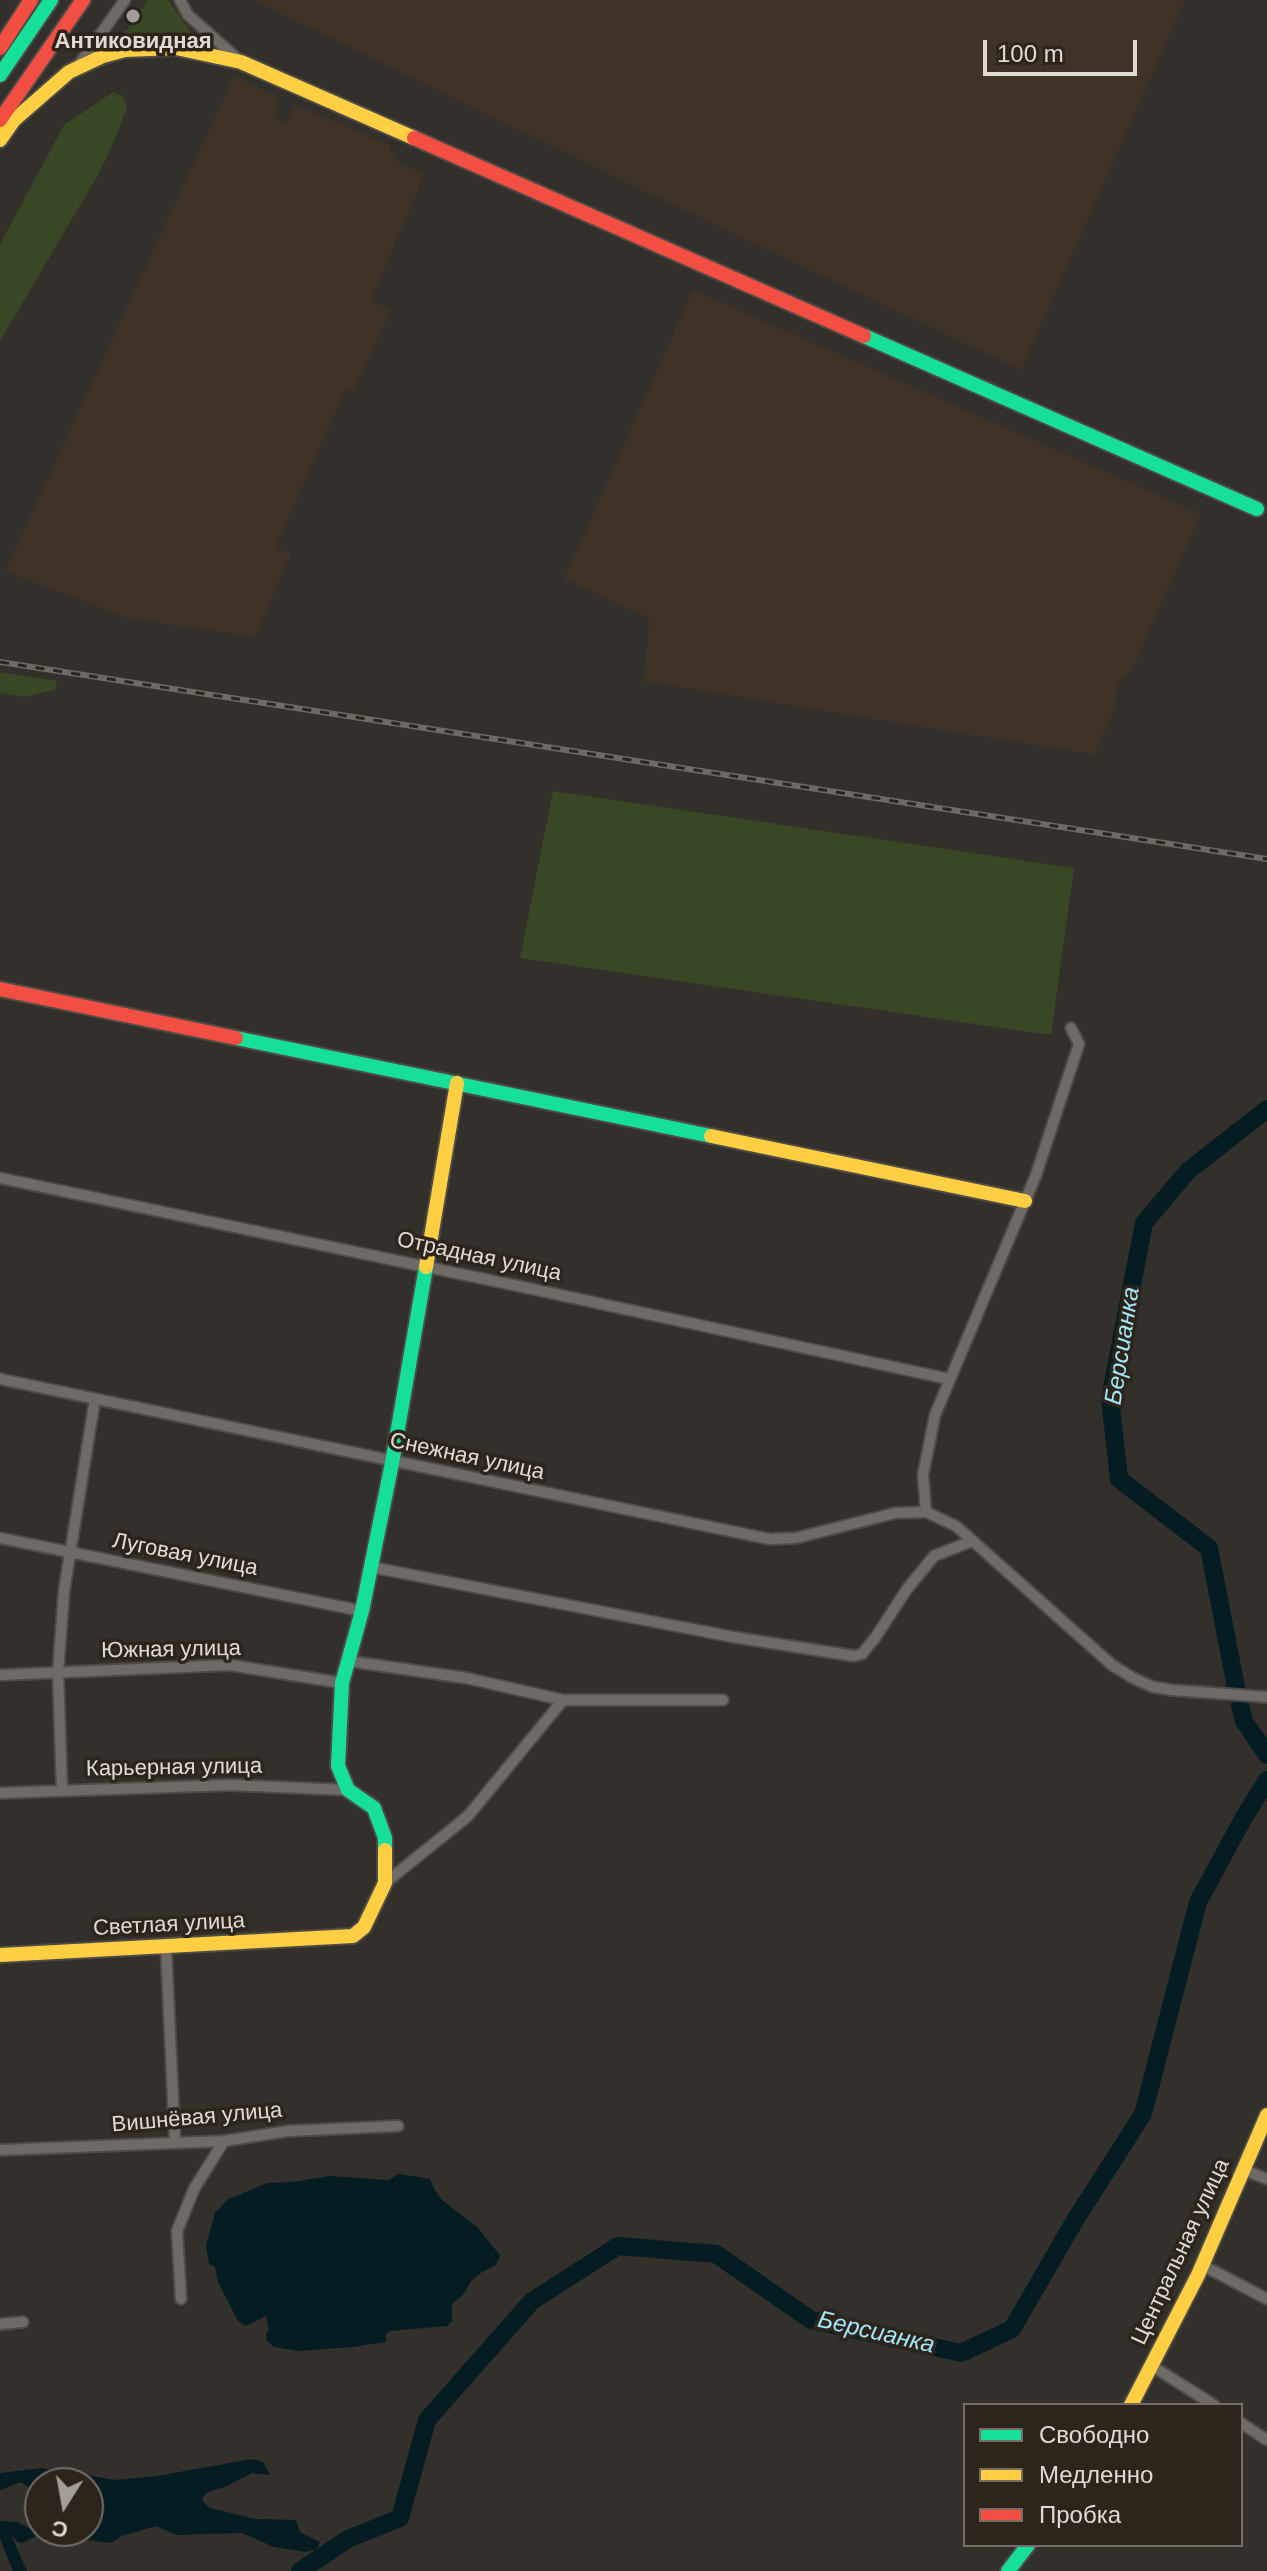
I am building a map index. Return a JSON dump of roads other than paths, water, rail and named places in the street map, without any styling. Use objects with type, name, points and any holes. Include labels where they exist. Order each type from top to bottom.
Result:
[{"type":"main road","points":[[0,48],[31,0]]},
{"type":"main road","points":[[0,75],[51,0]]},
{"type":"main road","points":[[0,120],[83,0]]},
{"type":"main road","points":[[0,140],[14,120],[69,72],[91,61],[125,50],[176,48],[241,62],[1257,509]]},
{"type":"main road","points":[[0,989],[1025,1201]]},
{"type":"main road","points":[[385,1883],[385,1838],[374,1808],[348,1790],[338,1766],[342,1683],[362,1611],[392,1463],[457,1083]]},
{"type":"main road","name":"Светлая улица","points":[[0,1955],[353,1936],[364,1927],[385,1883]]},
{"type":"main road","name":"Центральная улица","points":[[1132,2403],[1202,2265],[1267,2115]]},
{"type":"main road","points":[[1008,2571],[1026,2547]]},
{"type":"street","points":[[69,72],[85,59],[125,0]]},
{"type":"street","points":[[180,0],[188,15],[241,62]]},
{"type":"street","points":[[1071,1028],[1079,1044],[1036,1175],[935,1415],[923,1475],[926,1512],[956,1526],[1112,1665],[1133,1678],[1153,1687],[1172,1690],[1267,1697]]},
{"type":"street","name":"Отрадная улица","points":[[0,1178],[949,1379]]},
{"type":"street","name":"Снежная улица","points":[[0,1379],[769,1539],[796,1538],[895,1513],[926,1512]]},
{"type":"street","points":[[62,1790],[58,1672],[64,1591],[95,1399]]},
{"type":"street","name":"Луговая улица","points":[[0,1538],[362,1611]]},
{"type":"street","points":[[371,1567],[733,1637],[854,1656],[862,1654],[875,1638],[907,1589],[934,1556],[972,1541]]},
{"type":"street","points":[[348,1661],[466,1678],[563,1700],[723,1700]]},
{"type":"street","name":"Южная улица","points":[[0,1675],[230,1665],[342,1683]]},
{"type":"street","points":[[385,1883],[468,1816],[563,1700]]},
{"type":"street","name":"Карьерная улица","points":[[0,1793],[230,1785],[348,1790]]},
{"type":"street","points":[[166,1947],[175,2143]]},
{"type":"street","name":"Вишнёвая улица","points":[[0,2150],[224,2141],[288,2131],[398,2126]]},
{"type":"street","points":[[181,2299],[177,2231],[194,2189],[224,2141]]},
{"type":"street","points":[[1244,2170],[1267,2179]]},
{"type":"street","points":[[1202,2265],[1267,2299]]},
{"type":"street","points":[[0,2324],[23,2322]]},
{"type":"street","points":[[1152,2366],[1211,2403]]},
{"type":"street","points":[[1243,2424],[1267,2440]]},
{"type":"water","points":[[399,2174],[430,2179],[442,2200],[477,2227],[500,2255],[496,2265],[471,2281],[464,2294],[452,2304],[452,2321],[447,2326],[390,2331],[386,2334],[386,2342],[298,2351],[274,2347],[267,2341],[269,2329],[266,2316],[246,2326],[238,2321],[218,2282],[215,2267],[209,2264],[206,2245],[215,2213],[227,2200],[267,2183],[330,2176],[388,2180]]},
{"type":"water","points":[[252,2459],[263,2462],[270,2475],[252,2473],[208,2492],[202,2498],[204,2503],[210,2508],[255,2519],[296,2520],[300,2532],[320,2542],[317,2549],[306,2552],[274,2547],[242,2533],[176,2535],[156,2526],[122,2536],[110,2543],[104,2542],[104,2478],[157,2476]]},
{"type":"water","points":[[24,2470],[24,2484],[21,2482],[0,2490],[0,2473]]},
{"type":"water","points":[[0,2521],[24,2526],[24,2542],[17,2542],[11,2535],[27,2571],[13,2571],[0,2539]]},
{"type":"waterway","name":"Берсианка","points":[[1236,1687],[1209,1548],[1119,1479],[1110,1398],[1144,1223],[1188,1171],[1267,1109]]},
{"type":"waterway","name":"Берсианка","points":[[1240,1705],[1244,1721],[1267,1755]]},
{"type":"waterway","name":"Берсианка","points":[[300,2571],[348,2539],[400,2518],[427,2420],[532,2301],[618,2246],[716,2254],[811,2320],[961,2353],[1012,2329],[1077,2217],[1143,2114],[1198,1902],[1267,1780]]},
{"type":"railway","points":[[0,662],[1267,859]]},
{"type":"place","name":"Антиковидная","points":[[133,16]]}]
